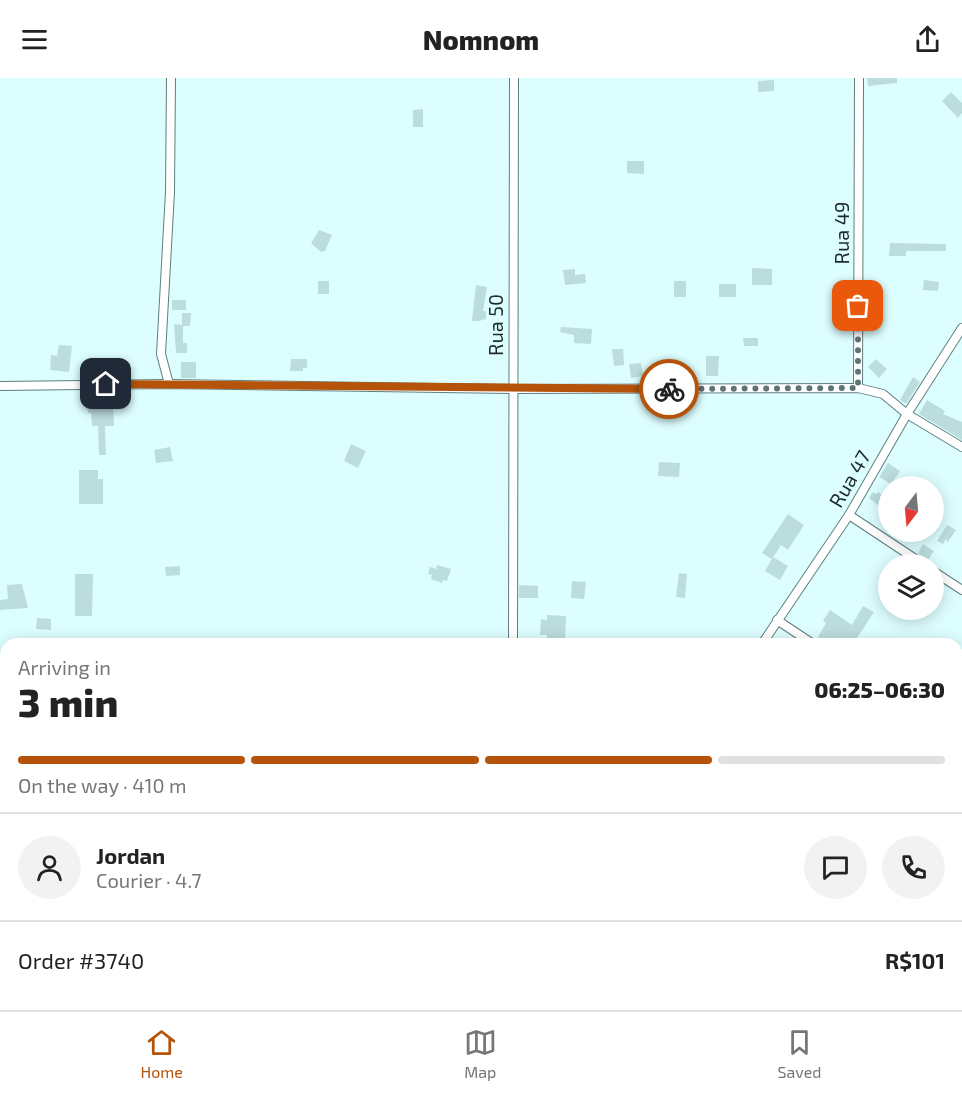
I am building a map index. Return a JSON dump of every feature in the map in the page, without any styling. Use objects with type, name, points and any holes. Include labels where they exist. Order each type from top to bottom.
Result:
[{"type":"street","points":[[169,384],[161,354],[170,192],[171,78]]},
{"type":"street","name":"Rua 50","points":[[513,638],[514,78]]},
{"type":"street","name":"Rua 49","points":[[858,388],[860,78]]},
{"type":"street","name":"Rua 47","points":[[766,638],[849,515],[907,414],[962,328]]},
{"type":"street","points":[[0,386],[169,384],[512,389],[858,388],[883,394],[907,414],[962,447]]},
{"type":"street","points":[[849,515],[908,554]]},
{"type":"street","points":[[944,578],[962,590]]},
{"type":"street","points":[[777,620],[804,638]]},
{"type":"building","points":[[867,78],[897,78],[897,83],[868,86]]},
{"type":"building","points":[[774,80],[774,91],[758,92],[758,81]]},
{"type":"building","points":[[951,92],[962,103],[962,113],[958,118],[942,101]]},
{"type":"building","points":[[423,109],[423,127],[413,127],[413,110]]},
{"type":"building","points":[[627,161],[644,161],[644,174],[627,173]]},
{"type":"building","points":[[319,230],[332,235],[325,251],[321,252],[311,243]]},
{"type":"building","points":[[890,243],[946,244],[946,251],[906,251],[906,256],[889,256]]},
{"type":"building","points":[[752,268],[772,269],[772,285],[752,285]]},
{"type":"building","points":[[575,269],[575,275],[585,274],[586,283],[565,285],[563,270]]},
{"type":"building","points":[[924,280],[939,282],[938,291],[923,290]]},
{"type":"building","points":[[318,281],[329,281],[329,294],[318,294]]},
{"type":"building","points":[[674,281],[686,281],[686,297],[674,297]]},
{"type":"building","points":[[719,284],[736,284],[736,297],[719,297]]},
{"type":"building","points":[[476,285],[487,287],[483,311],[486,311],[486,319],[472,321]]},
{"type":"building","points":[[172,300],[186,300],[186,310],[172,310]]},
{"type":"building","points":[[182,313],[191,313],[190,326],[183,326],[183,343],[187,343],[187,353],[176,353],[174,324],[182,325]]},
{"type":"building","points":[[561,327],[592,329],[591,344],[574,343],[574,335],[560,332]]},
{"type":"building","points":[[743,338],[758,338],[758,346],[744,346]]},
{"type":"building","points":[[59,345],[72,346],[69,372],[50,370],[51,355],[57,356]]},
{"type":"building","points":[[612,349],[623,349],[624,365],[614,366]]},
{"type":"building","points":[[706,356],[719,356],[718,376],[706,376]]},
{"type":"building","points":[[291,359],[307,359],[307,368],[303,368],[303,371],[290,371]]},
{"type":"building","points":[[876,359],[887,369],[879,378],[868,367]]},
{"type":"building","points":[[181,362],[196,362],[196,378],[181,378]]},
{"type":"building","points":[[641,363],[643,376],[631,378],[629,364]]},
{"type":"building","points":[[913,377],[920,382],[906,404],[900,400]]},
{"type":"building","points":[[927,400],[945,411],[943,414],[962,422],[962,440],[919,414]]},
{"type":"building","points":[[113,403],[114,426],[105,426],[106,455],[99,455],[98,426],[92,426],[91,413],[88,413],[87,404]]},
{"type":"building","points":[[351,444],[366,451],[358,468],[344,461]]},
{"type":"building","points":[[170,447],[173,461],[156,463],[154,450]]},
{"type":"building","points":[[659,462],[680,463],[679,477],[658,476]]},
{"type":"building","points":[[888,463],[900,471],[897,476],[880,476]]},
{"type":"building","points":[[79,470],[98,470],[98,479],[103,479],[103,504],[79,504]]},
{"type":"building","points":[[873,492],[876,494],[878,492],[878,505],[869,498]]},
{"type":"building","points":[[788,514],[804,525],[788,550],[781,545],[772,559],[762,553]]},
{"type":"building","points":[[947,525],[956,530],[948,542],[946,539],[943,544],[939,542],[944,542],[944,530]]},
{"type":"building","points":[[923,544],[934,551],[932,554],[918,553]]},
{"type":"building","points":[[773,557],[788,566],[780,580],[765,571]]},
{"type":"building","points":[[437,565],[451,569],[447,581],[443,580],[442,583],[431,579],[432,575],[428,574],[430,567],[436,569]]},
{"type":"building","points":[[180,566],[180,575],[166,576],[165,567]]},
{"type":"building","points":[[679,573],[687,574],[685,598],[676,597]]},
{"type":"building","points":[[75,574],[93,574],[92,616],[75,616]]},
{"type":"building","points":[[572,581],[586,582],[584,599],[571,598]]},
{"type":"building","points":[[22,584],[28,608],[0,610],[0,600],[8,599],[7,585]]},
{"type":"building","points":[[519,585],[538,586],[538,598],[519,598]]},
{"type":"building","points":[[863,606],[874,612],[857,638],[818,637],[826,623],[823,621],[830,610],[852,625]]},
{"type":"building","points":[[547,615],[566,616],[565,638],[547,638],[547,635],[540,635],[541,619],[547,620]]},
{"type":"building","points":[[37,618],[51,619],[51,630],[36,629]]},
{"type":"way so far","points":[[669,389],[858,388],[858,306]]},
{"type":"route","points":[[106,384],[669,389]]}]
